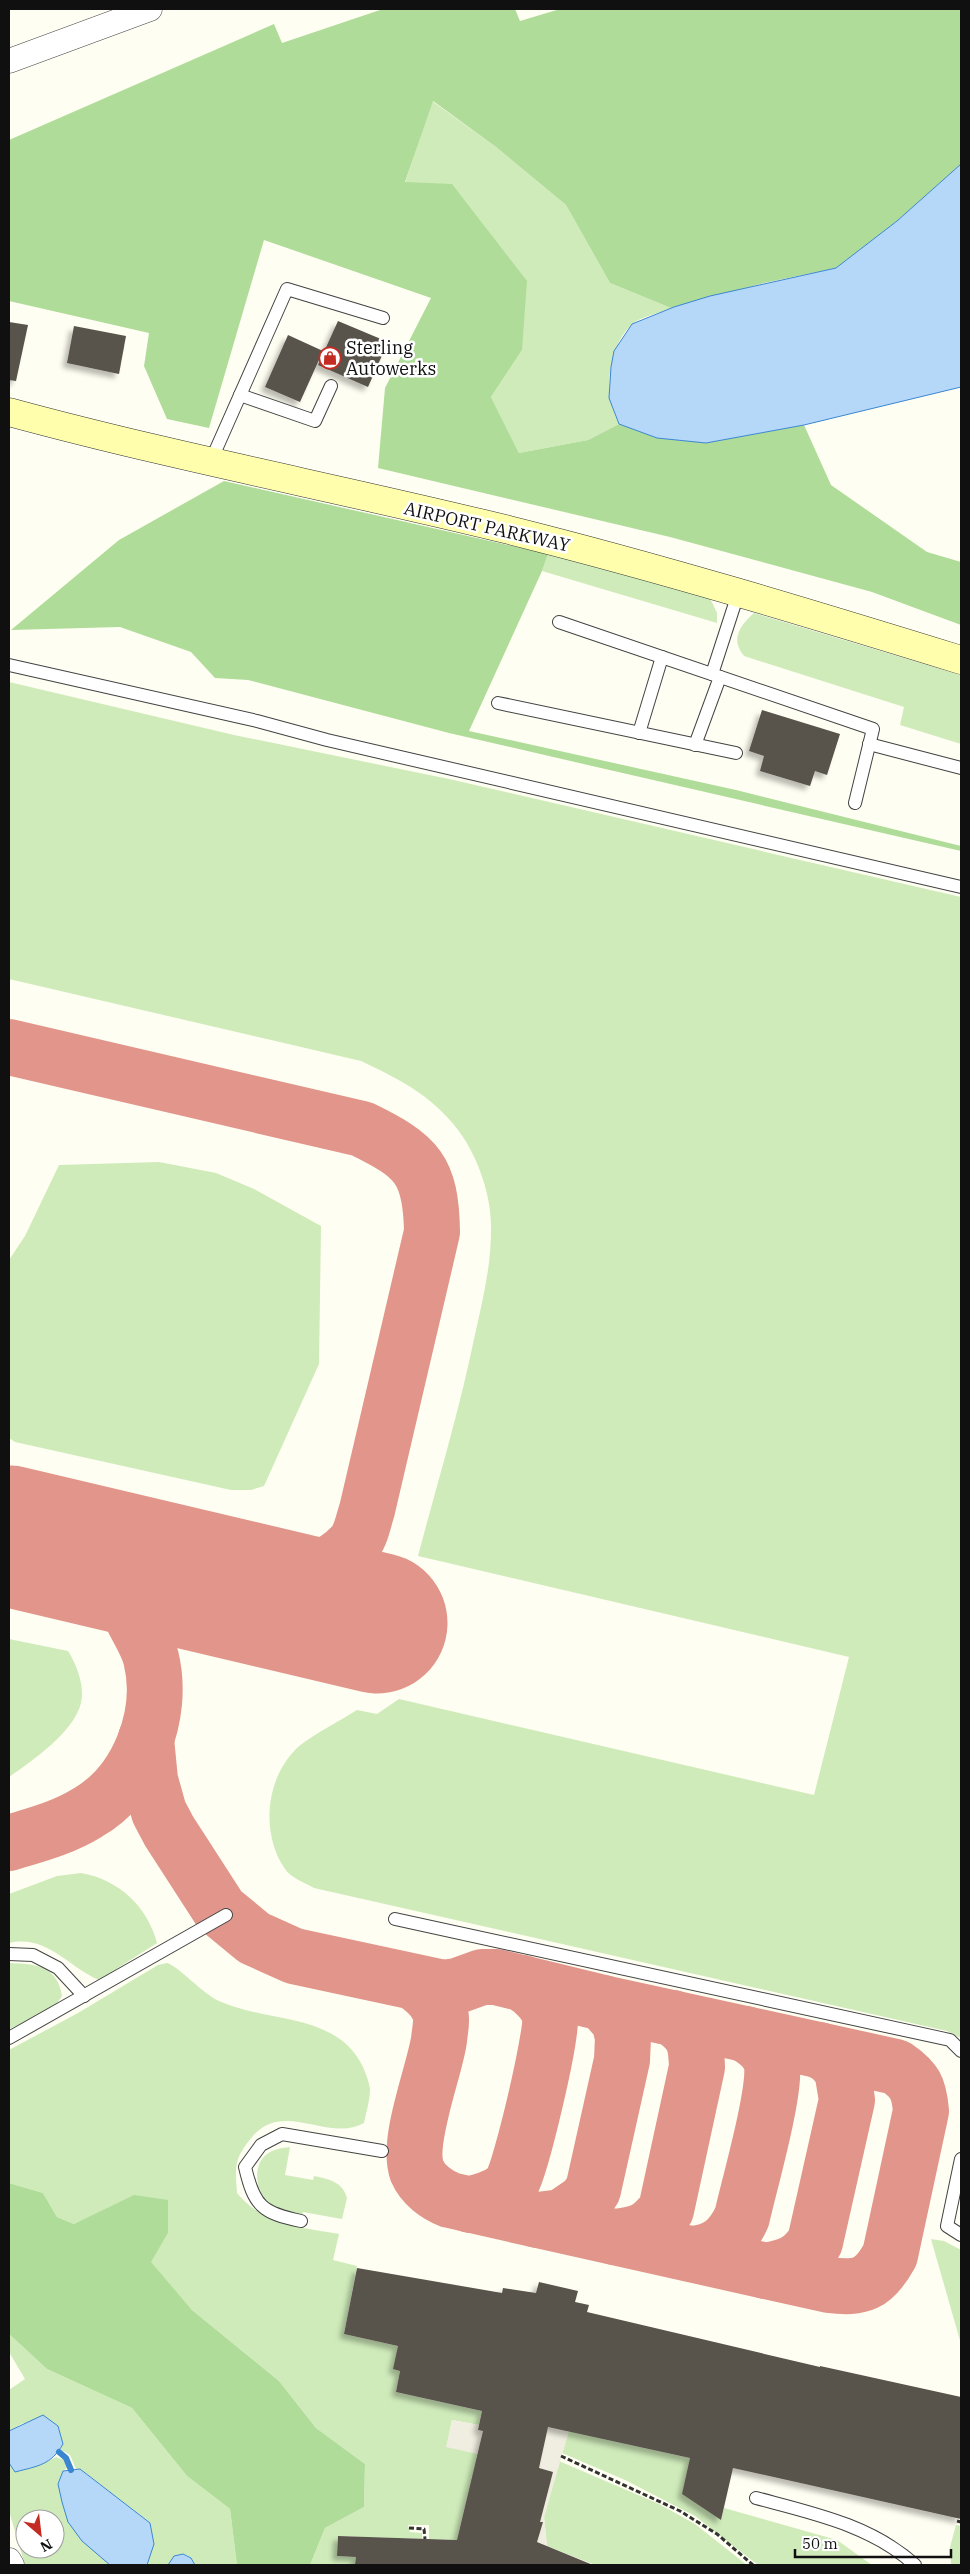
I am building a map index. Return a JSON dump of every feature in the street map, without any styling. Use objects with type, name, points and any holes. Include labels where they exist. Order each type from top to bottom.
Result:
[{"type":"main road","name":"AIRPORT PARKWAY","points":[[9,412],[210,463],[508,530],[608,556],[961,660]]},
{"type":"street","points":[[9,61],[150,9]]},
{"type":"street","points":[[9,2560],[12,2565]]},
{"type":"lane","points":[[210,463],[287,290],[383,318]]},
{"type":"lane","points":[[240,394],[315,421],[331,386]]},
{"type":"lane","points":[[695,745],[738,594]]},
{"type":"lane","points":[[559,622],[872,729],[855,803]]},
{"type":"lane","points":[[638,733],[662,657]]},
{"type":"lane","points":[[9,665],[257,721],[327,740],[961,887]]},
{"type":"lane","points":[[498,703],[736,754]]},
{"type":"lane","points":[[869,744],[961,768]]},
{"type":"lane","points":[[9,2038],[226,1915]]},
{"type":"lane","points":[[395,1919],[950,2040],[961,2051]]},
{"type":"lane","points":[[9,1954],[34,1955],[58,1968],[84,1996]]},
{"type":"lane","points":[[301,2221],[279,2216],[263,2208],[251,2193],[245,2167],[261,2145],[282,2134],[382,2151]]},
{"type":"lane","points":[[961,2159],[947,2226],[961,2236]]},
{"type":"lane","points":[[756,2498],[817,2514],[867,2532],[915,2565]]},
{"type":"path","points":[[561,2456],[680,2511],[717,2534],[753,2565]]},
{"type":"path","points":[[408,2528],[424,2529],[425,2539]]},
{"type":"green space","points":[[383,9],[515,9],[520,21],[560,9],[961,9],[961,164],[897,221],[836,268],[764,283],[671,308],[610,283],[566,205],[496,147],[433,101],[405,182],[452,184],[527,281],[522,350],[491,397],[519,453],[588,440],[619,424],[657,438],[706,443],[804,425],[831,485],[927,552],[961,562],[961,625],[872,592],[670,537],[378,468],[385,388],[431,298],[264,240],[209,428],[167,419],[144,366],[149,333],[9,301],[9,140],[274,24],[282,43]]},
{"type":"green space","points":[[432,101],[496,147],[566,205],[610,283],[671,308],[635,322],[623,335],[617,346],[612,359],[609,386],[614,412],[619,424],[588,440],[519,453],[491,397],[522,350],[405,183]]},
{"type":"green space","points":[[224,481],[548,554],[469,731],[736,790],[961,846],[961,851],[449,733],[248,680],[215,678],[191,652],[120,627],[11,630],[119,540]]},
{"type":"green space","points":[[548,554],[710,598],[717,613],[717,623],[542,571]]},
{"type":"green space","points":[[754,613],[961,675],[961,744],[900,725],[904,707],[744,656],[738,644],[738,633]]},
{"type":"green space","points":[[9,682],[234,735],[449,779],[961,897],[961,2038],[947,2031],[314,1888],[287,1872],[277,1855],[272,1840],[270,1824],[270,1808],[278,1776],[296,1749],[357,1710],[377,1714],[399,1699],[814,1795],[849,1657],[418,1556],[462,1394],[488,1272],[491,1218],[484,1182],[475,1158],[453,1124],[430,1101],[404,1083],[361,1061],[9,979]]},
{"type":"green space","points":[[159,1162],[216,1173],[254,1189],[321,1226],[319,1364],[264,1486],[251,1490],[231,1490],[15,1442],[9,1438],[9,1260],[25,1236],[59,1165]]},
{"type":"green space","points":[[9,1639],[68,1651],[79,1676],[82,1697],[77,1714],[61,1735],[40,1754],[9,1777]]},
{"type":"green space","points":[[81,1873],[107,1881],[130,1897],[147,1918],[157,1943],[99,1980],[46,1947],[23,1941],[9,1943],[9,1894],[57,1876]]},
{"type":"green space","points":[[9,1963],[28,1964],[50,1972],[59,1986],[62,1996],[52,2010],[9,2029]]},
{"type":"green space","points":[[167,1963],[219,2001],[238,2008],[319,2028],[336,2037],[351,2049],[363,2067],[370,2089],[364,2123],[350,2128],[336,2128],[292,2121],[264,2126],[252,2137],[239,2157],[236,2169],[237,2193],[247,2204],[271,2218],[284,2223],[339,2234],[333,2260],[357,2266],[344,2334],[412,2349],[400,2371],[396,2392],[482,2411],[479,2425],[452,2420],[447,2446],[478,2454],[457,2540],[429,2539],[429,2525],[408,2525],[410,2532],[422,2533],[422,2539],[338,2536],[337,2556],[356,2557],[356,2565],[310,2565],[325,2528],[364,2507],[365,2464],[316,2428],[279,2381],[192,2310],[150,2262],[168,2233],[91,2217],[74,2224],[57,2217],[43,2193],[9,2183],[9,2050],[78,2013],[158,1965]]},
{"type":"green space","points":[[290,2147],[285,2175],[313,2180],[314,2176],[330,2180],[339,2185],[347,2198],[342,2219],[303,2212],[302,2215],[283,2210],[274,2206],[262,2195],[257,2176],[262,2158],[270,2152]]},
{"type":"green space","points":[[9,2183],[43,2193],[57,2217],[74,2224],[134,2195],[168,2200],[168,2233],[151,2262],[192,2310],[279,2381],[316,2428],[365,2464],[364,2507],[325,2528],[310,2565],[237,2565],[230,2509],[187,2476],[132,2408],[47,2369],[9,2334]]},
{"type":"green space","points":[[931,2239],[944,2241],[961,2250],[961,2344]]},
{"type":"green space","points":[[9,2334],[47,2369],[132,2408],[187,2476],[230,2509],[237,2565],[195,2565],[189,2556],[179,2554],[168,2565],[147,2565],[154,2544],[150,2523],[80,2469],[76,2469],[70,2455],[60,2449],[63,2444],[23,2423],[9,2431],[9,2390],[25,2379],[9,2352]]},
{"type":"green space","points":[[569,2431],[690,2458],[721,2520],[724,2508],[837,2540],[872,2565],[758,2565],[695,2516],[625,2480],[562,2453]]},
{"type":"green space","points":[[56,2457],[64,2460],[68,2467],[63,2471],[97,2553],[110,2565],[25,2565],[23,2559],[65,2559],[65,2509],[15,2509],[15,2531],[9,2511],[9,2463],[15,2472],[40,2465]]},
{"type":"green space","points":[[559,2461],[659,2504],[695,2524],[747,2565],[595,2565],[547,2546],[544,2517]]},
{"type":"green space","points":[[956,2525],[961,2526],[961,2565],[952,2565],[951,2563],[950,2547]]},
{"type":"shaded area","points":[[452,2420],[479,2425],[478,2430],[501,2435],[478,2454],[446,2447]]},
{"type":"shaded area","points":[[548,2427],[569,2431],[544,2517],[547,2546],[537,2542],[542,2522],[530,2519],[547,2494],[553,2472],[510,2460]]},
{"type":"water","points":[[961,164],[961,387],[804,425],[706,443],[657,438],[619,424],[609,398],[611,367],[614,351],[632,324],[674,307],[710,296],[836,268],[897,221]]},
{"type":"water","points":[[43,2415],[58,2426],[63,2444],[49,2461],[15,2472],[9,2463],[9,2431]]},
{"type":"water","points":[[80,2469],[150,2523],[154,2544],[147,2565],[110,2565],[82,2541],[68,2522],[62,2502],[58,2484],[63,2471]]},
{"type":"water","points":[[183,2554],[191,2558],[195,2565],[168,2565],[174,2556]]},
{"type":"building","points":[[338,321],[388,342],[368,387],[318,365]]},
{"type":"building","points":[[9,322],[28,325],[16,381],[9,380]]},
{"type":"building","points":[[74,326],[126,336],[119,374],[67,363]]},
{"type":"building","points":[[288,335],[323,351],[300,402],[265,387]]},
{"type":"building","points":[[762,710],[840,734],[827,775],[815,771],[810,786],[760,771],[764,756],[749,751]]},
{"type":"building","points":[[357,2268],[502,2293],[503,2288],[536,2293],[539,2282],[578,2291],[575,2302],[589,2305],[587,2312],[820,2367],[961,2397],[961,2519],[733,2468],[721,2520],[682,2494],[690,2458],[548,2427],[539,2468],[553,2472],[540,2522],[543,2522],[537,2542],[593,2565],[355,2565],[356,2557],[337,2556],[338,2536],[457,2540],[483,2431],[478,2430],[482,2411],[396,2392],[400,2371],[393,2369],[398,2346],[344,2334]]},
{"type":"waterway","points":[[59,2452],[66,2458],[71,2470]]},
{"type":"taxiway","points":[[9,1047],[362,1129],[408,1157],[424,1179],[431,1211],[432,1232],[360,1534],[342,1556],[330,1563],[317,1570],[250,1594]]},
{"type":"taxiway","points":[[9,1843],[68,1823],[87,1813],[105,1800],[120,1785],[133,1766],[143,1746],[150,1724],[154,1702],[154,1680],[148,1649],[125,1602],[79,1552]]},
{"type":"taxiway","points":[[146,1739],[150,1780],[159,1812],[169,1831],[220,1910],[254,1938],[294,1956],[443,1988],[457,1986],[482,1977],[496,1977],[603,2003],[619,2021],[623,2037],[622,2060],[593,2190],[584,2202],[562,2217],[538,2220],[450,2200],[435,2192],[423,2181],[417,2171],[415,2143],[439,2040],[441,2020],[439,2009],[432,1997],[414,1982]]},
{"type":"taxiway","points":[[470,2205],[499,2194],[509,2187],[517,2171],[536,2100],[550,2018],[543,2002],[522,1983]]},
{"type":"taxiway","points":[[538,2220],[829,2285],[850,2286],[866,2282],[878,2272],[890,2255],[921,2111],[917,2090],[908,2076],[896,2067],[603,2003]]},
{"type":"taxiway","points":[[615,2237],[638,2233],[644,2230],[655,2223],[666,2210],[697,2067],[695,2044],[690,2034],[673,2018]]},
{"type":"taxiway","points":[[691,2254],[716,2248],[733,2233],[742,2217],[756,2161],[771,2090],[771,2061],[764,2048],[745,2034]]},
{"type":"taxiway","points":[[766,2271],[794,2263],[805,2255],[815,2242],[847,2100],[842,2070],[831,2057],[819,2050]]},
{"type":"runway","points":[[9,1536],[377,1623]]},
{"type":"place","name":"Sterling Autowerks","points":[[330,358]]}]
